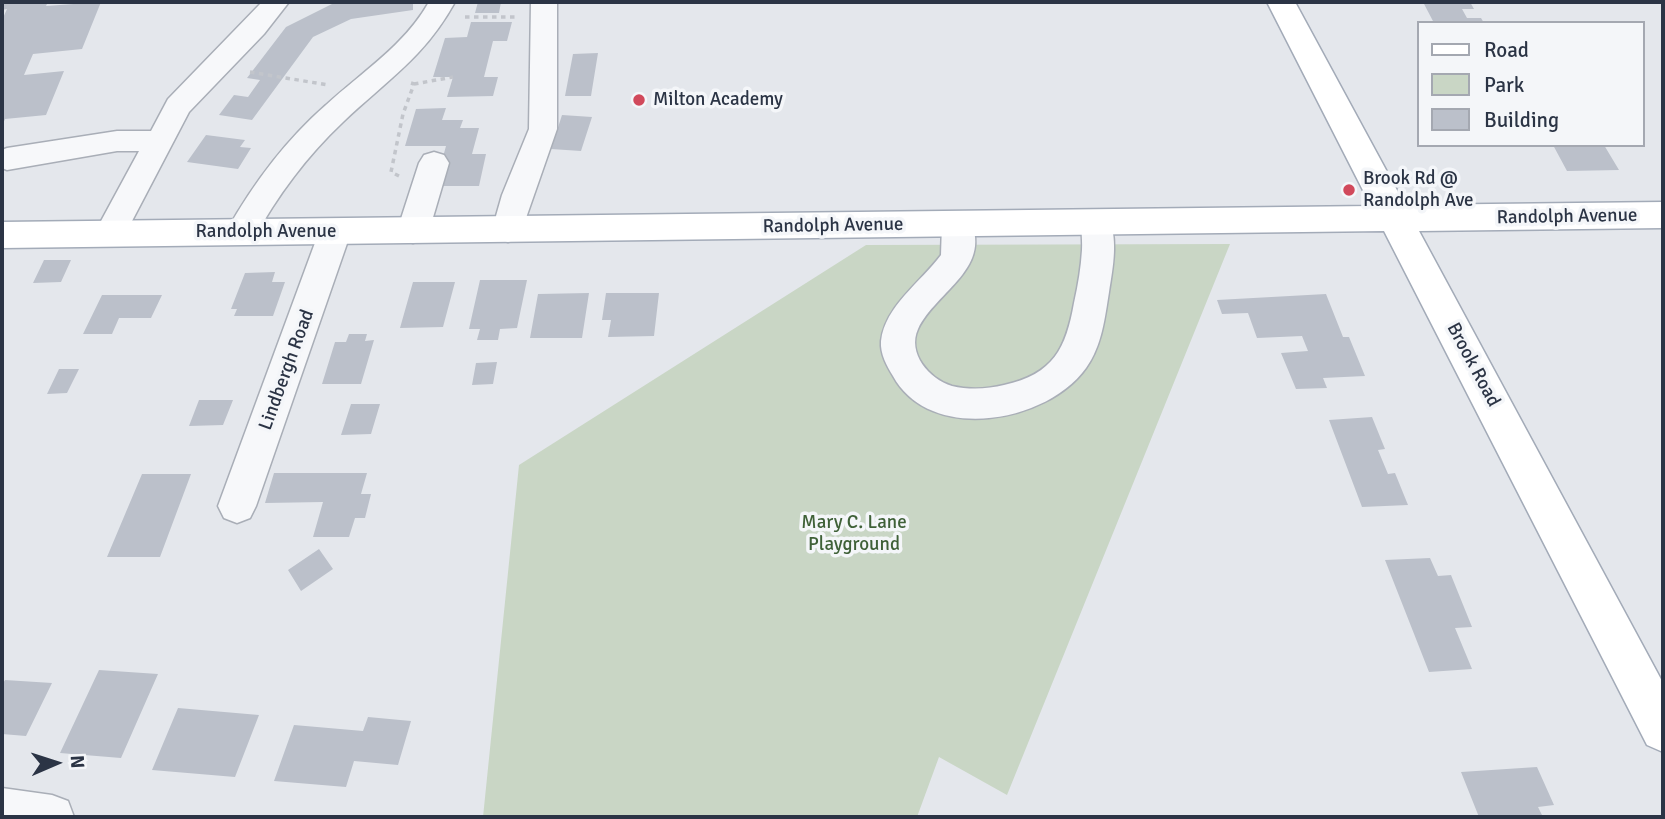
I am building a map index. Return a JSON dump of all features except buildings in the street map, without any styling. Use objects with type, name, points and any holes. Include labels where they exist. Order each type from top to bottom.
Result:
[{"type":"main road","name":"Brook Road","points":[[1281,2],[1663,729]]},
{"type":"main road","name":"Randolph Avenue","points":[[2,235],[1663,215]]},
{"type":"street","points":[[110,234],[178,106],[255,28],[276,2]]},
{"type":"street","points":[[242,232],[268,186],[322,126],[419,42],[439,8]]},
{"type":"street","points":[[508,230],[517,195],[542,130],[545,102],[544,8]]},
{"type":"street","points":[[7,159],[117,141],[159,141]]},
{"type":"street","points":[[413,231],[434,163]]},
{"type":"street","points":[[957,224],[958,253],[954,262],[904,323],[897,349],[915,382],[926,391],[959,402],[978,403],[1016,398],[1033,391],[1051,382],[1075,356],[1086,329],[1098,259],[1096,222]]},
{"type":"street","name":"Lindbergh Road","points":[[237,506],[335,232]]},
{"type":"street","points":[[2,810],[52,817]]},
{"type":"path","points":[[439,8],[471,18],[544,8]]},
{"type":"path","points":[[214,68],[322,83],[355,96]]},
{"type":"path","points":[[384,73],[414,84],[453,77]]},
{"type":"path","points":[[414,84],[403,114],[391,172],[424,191]]},
{"type":"green space","name":"Mary C. Lane Playground","points":[[1230,244],[1007,795],[939,757],[917,817],[483,817],[519,465],[866,245]]},
{"type":"place","name":"Milton Academy","points":[[639,100]]},
{"type":"place","name":"Brook Rd @ Randolph Ave","points":[[1349,190]]}]
